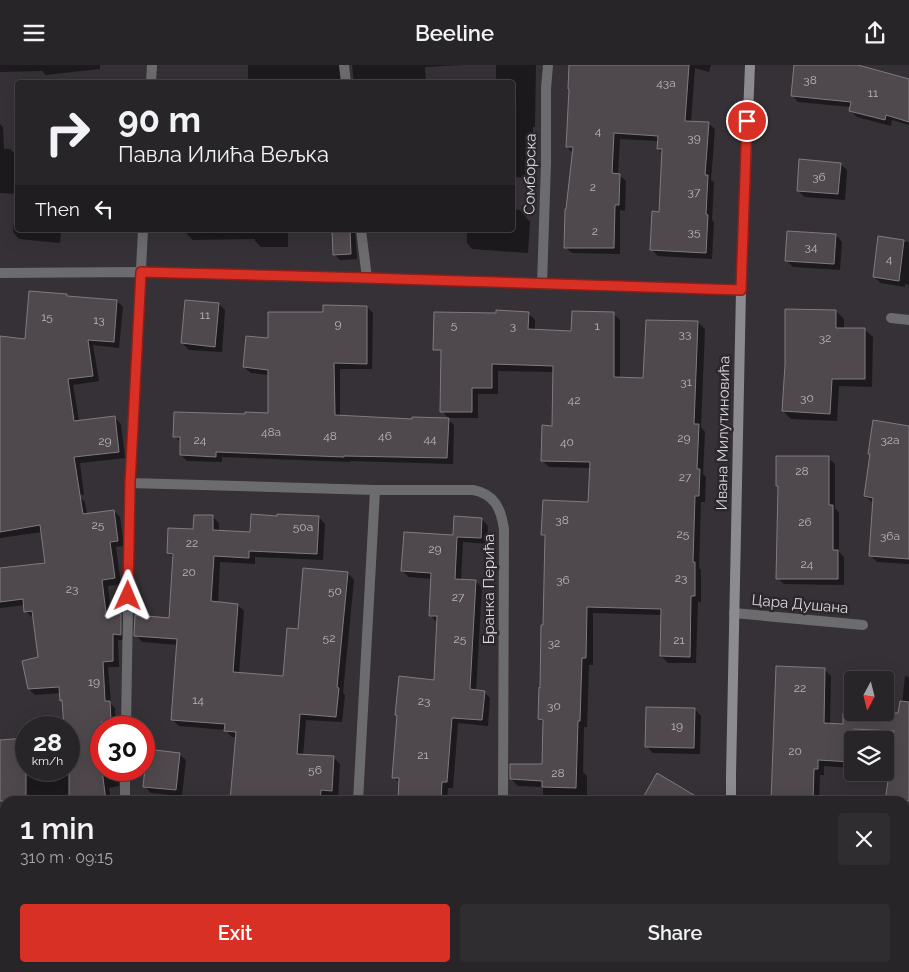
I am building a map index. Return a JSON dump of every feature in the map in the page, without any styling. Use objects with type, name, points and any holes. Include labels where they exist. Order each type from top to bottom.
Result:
[{"type":"street","points":[[151,80],[152,65]]},
{"type":"street","points":[[344,65],[346,80]]},
{"type":"street","name":"Сомборска","points":[[542,284],[548,65]]},
{"type":"street","name":"Ивана Милутиновића","points":[[731,796],[741,290],[750,65]]},
{"type":"street","points":[[126,716],[130,483],[143,232]]},
{"type":"street","points":[[361,232],[366,278]]},
{"type":"street","points":[[0,273],[141,272],[741,290]]},
{"type":"street","points":[[891,318],[909,320]]},
{"type":"street","name":"Бранка Перића","points":[[130,483],[473,491],[489,496],[494,501],[502,517],[504,529],[503,796]]},
{"type":"street","points":[[358,796],[375,490]]},
{"type":"street","name":"Цара Душана","points":[[734,613],[863,625]]},
{"type":"street","points":[[125,781],[125,796]]},
{"type":"building","points":[[569,65],[689,65],[685,121],[709,122],[705,175],[708,175],[706,253],[650,250],[652,211],[659,212],[662,149],[657,149],[658,136],[614,133],[612,173],[620,174],[619,205],[615,205],[614,248],[564,248],[565,209],[573,147],[566,147]]},
{"type":"building","points":[[794,65],[858,65],[909,79],[909,122],[886,115],[885,120],[849,111],[851,102],[791,96]]},
{"type":"building","points":[[799,159],[841,163],[838,194],[797,191]]},
{"type":"building","points":[[787,231],[836,234],[834,264],[785,261]]},
{"type":"building","points":[[332,232],[350,232],[351,254],[333,255]]},
{"type":"building","points":[[878,236],[904,240],[899,281],[873,277]]},
{"type":"building","points":[[29,291],[117,300],[114,342],[88,340],[93,376],[68,379],[74,421],[115,416],[119,452],[74,457],[83,514],[114,510],[118,541],[110,542],[115,578],[102,580],[106,613],[121,614],[121,635],[113,634],[113,661],[103,662],[105,701],[110,701],[111,716],[90,716],[90,781],[103,781],[105,796],[69,796],[69,781],[80,781],[80,716],[63,716],[59,687],[28,689],[22,661],[38,657],[32,611],[24,612],[23,599],[0,602],[0,568],[45,563],[40,525],[0,532],[0,336],[25,339]]},
{"type":"building","points":[[185,300],[219,303],[215,347],[181,343]]},
{"type":"building","points":[[323,305],[367,306],[367,364],[334,363],[335,415],[412,419],[412,417],[449,418],[447,458],[344,457],[216,452],[216,457],[180,455],[180,437],[173,437],[174,412],[268,413],[268,370],[243,367],[246,336],[268,338],[268,312],[323,312]]},
{"type":"building","points":[[785,309],[836,310],[836,328],[865,328],[865,379],[832,379],[830,414],[782,411],[785,365]]},
{"type":"building","points":[[496,310],[529,312],[528,329],[571,331],[572,311],[614,312],[614,377],[643,378],[646,320],[698,321],[694,424],[699,424],[697,469],[700,469],[699,496],[695,496],[693,562],[695,562],[695,596],[691,596],[690,657],[660,656],[661,609],[587,607],[586,658],[582,658],[576,788],[542,787],[542,781],[510,779],[510,764],[542,764],[543,720],[538,719],[541,625],[543,625],[545,535],[541,535],[543,500],[588,502],[590,462],[541,461],[542,425],[552,426],[553,366],[492,364],[492,388],[472,388],[472,412],[440,412],[441,350],[433,350],[434,312],[496,313]]},
{"type":"building","points":[[873,420],[909,426],[909,559],[869,556],[873,498],[864,496]]},
{"type":"building","points":[[776,456],[829,456],[829,505],[833,505],[833,550],[838,550],[838,579],[776,579],[778,486],[776,486]]},
{"type":"building","points":[[251,514],[319,516],[317,554],[249,551],[249,558],[214,556],[211,601],[238,604],[233,672],[283,676],[287,628],[298,629],[303,568],[348,572],[336,717],[300,714],[297,754],[334,756],[332,791],[321,790],[320,796],[230,796],[236,732],[224,731],[225,724],[171,720],[177,639],[134,636],[135,615],[169,618],[173,554],[167,553],[168,528],[193,529],[194,515],[213,515],[213,530],[250,532]]},
{"type":"building","points":[[454,516],[482,518],[481,538],[457,537],[455,579],[476,580],[470,689],[485,691],[482,720],[452,718],[447,782],[442,782],[441,796],[398,796],[399,778],[392,778],[399,676],[434,680],[437,616],[429,616],[431,573],[401,571],[404,532],[453,535]]},
{"type":"building","points":[[776,666],[825,668],[824,723],[843,724],[843,713],[844,721],[894,721],[894,713],[898,713],[900,701],[909,702],[909,796],[886,796],[888,781],[894,781],[894,731],[854,729],[854,731],[844,731],[844,762],[818,760],[818,769],[814,769],[813,796],[771,796]]},
{"type":"building","points":[[646,707],[695,708],[694,748],[645,747]]},
{"type":"building","points":[[15,739],[15,781],[26,781],[26,796],[0,796],[0,740]]},
{"type":"building","points":[[155,750],[180,753],[176,790],[143,787],[144,781],[155,781]]},
{"type":"building","points":[[657,773],[696,796],[644,796]]},
{"type":"route","points":[[128,596],[130,483],[141,272],[741,290],[747,121]]}]
